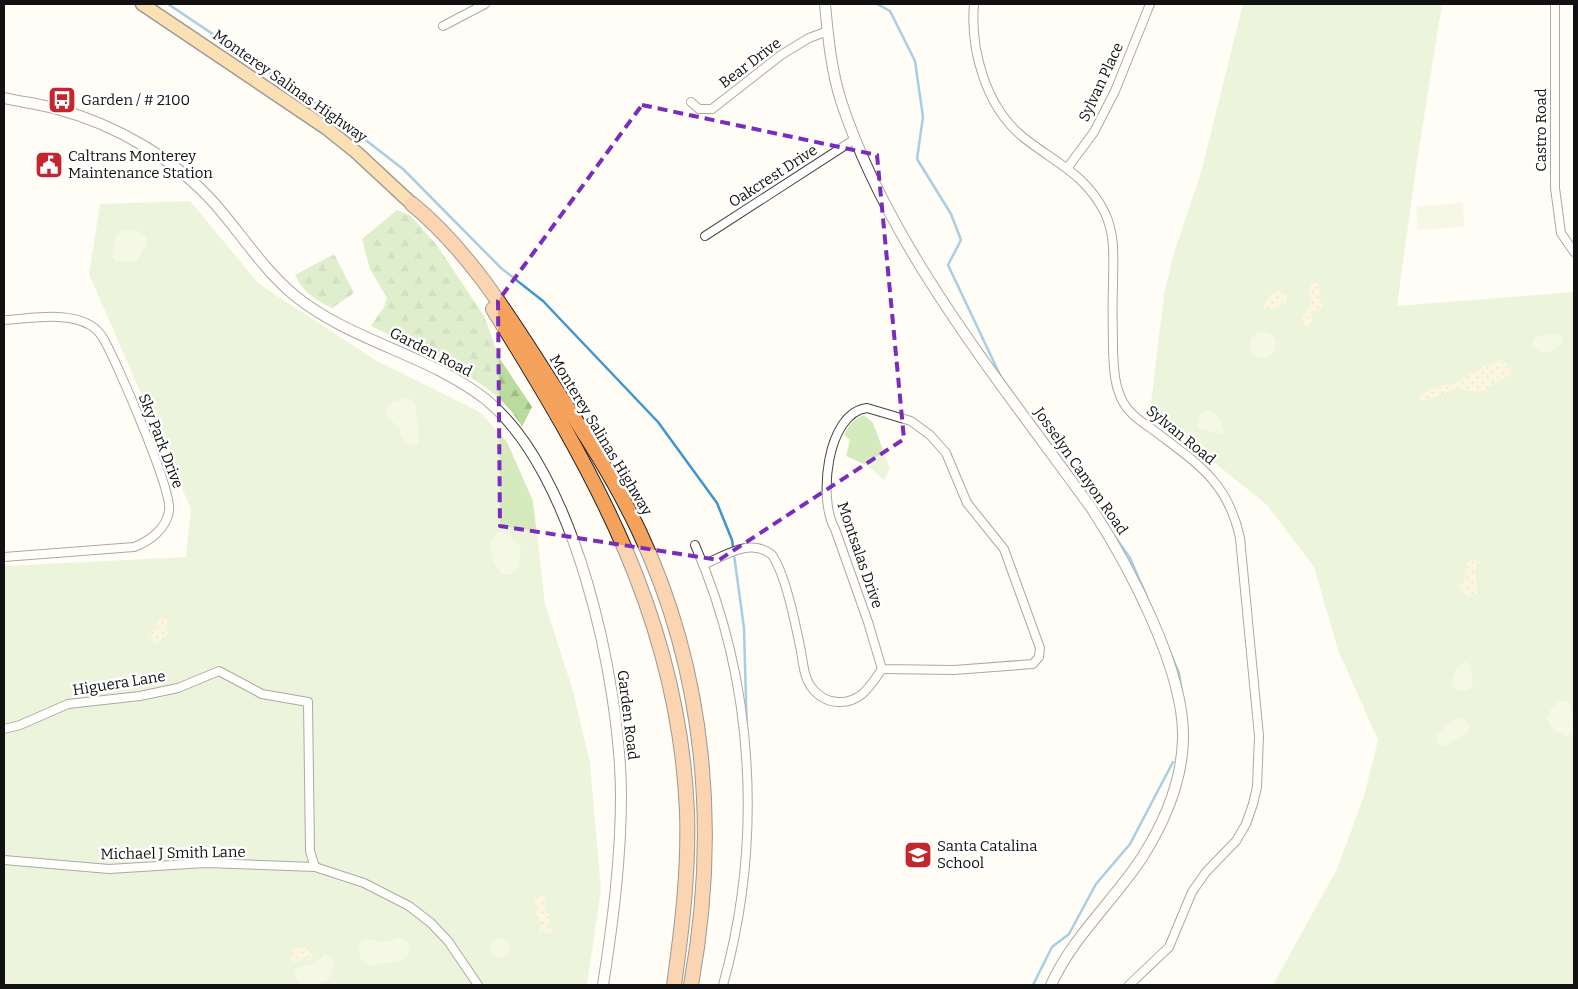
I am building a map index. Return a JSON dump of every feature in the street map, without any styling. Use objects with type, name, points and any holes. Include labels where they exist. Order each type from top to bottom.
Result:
[{"type":"highway","name":"Monterey Salinas Highway","points":[[142,4],[326,128],[430,219],[472,265],[516,326],[623,499],[643,541],[661,586],[688,678],[699,736],[705,793],[704,890],[691,985]]},
{"type":"highway","name":"Monterey Salinas Highway","points":[[412,204],[461,262],[522,354],[606,507],[645,596],[671,685],[684,767],[687,857],[679,948]]},
{"type":"highway","points":[[669,985],[679,948]]},
{"type":"highway","points":[[674,985],[679,948]]},
{"type":"street","points":[[443,26],[485,4]]},
{"type":"street","name":"Josselyn Canyon Road","points":[[825,4],[831,62],[840,100],[855,139],[889,209],[943,301],[1092,509],[1113,542],[1149,612],[1175,690],[1183,738],[1178,779],[1168,806],[1142,857],[1072,946],[1051,985]]},
{"type":"street","name":"Sylvan Road","points":[[974,4],[977,53],[981,70],[997,106],[1008,122],[1023,137],[1068,167],[1086,184],[1100,205],[1113,238],[1114,379],[1118,391],[1133,414],[1184,451],[1211,476],[1222,491],[1237,522],[1259,736],[1257,787],[1246,824],[1236,841],[1206,872],[1192,892],[1169,948],[1129,985]]},
{"type":"street","name":"Sylvan Place","points":[[1068,167],[1094,132],[1115,91],[1150,4]]},
{"type":"street","name":"Castro Road","points":[[1555,4],[1555,188],[1561,233],[1574,252]]},
{"type":"street","name":"Bear Drive","points":[[691,102],[699,109],[712,109],[780,55],[808,38],[828,31]]},
{"type":"street","name":"Garden Road","points":[[4,98],[56,108],[79,116],[137,143],[164,160],[212,201],[272,275],[299,298],[348,327],[446,373],[467,386],[500,413],[529,448],[556,500],[584,574],[600,630],[615,721],[621,791],[620,859],[613,925],[602,985]]},
{"type":"street","name":"Oakcrest Drive","points":[[705,236],[855,139]]},
{"type":"street","name":"Sky Park Drive","points":[[4,320],[64,318],[84,322],[96,330],[115,362],[162,475],[170,509],[160,530],[152,538],[134,548],[4,557]]},
{"type":"street","name":"Montsalas Drive","points":[[867,408],[911,421],[930,435],[946,453],[967,503],[1004,549],[1040,648],[1039,657],[1030,666],[954,670],[882,669],[868,622],[835,529],[830,520],[826,492],[830,463],[841,427],[850,416],[867,408]]},
{"type":"street","points":[[695,545],[716,598],[732,662],[741,717],[747,784],[748,840],[742,897],[734,943],[723,985]]},
{"type":"street","points":[[703,564],[746,548],[760,548],[772,555],[791,610],[806,675],[811,688],[818,695],[833,702],[853,700],[866,692],[882,669]]},
{"type":"street","name":"Higuera Lane","points":[[4,729],[20,725],[68,704],[140,696],[178,688],[219,671],[262,694],[308,702],[310,851],[315,867]]},
{"type":"street","name":"Michael J Smith Lane","points":[[4,860],[109,869],[205,863],[315,867],[364,883],[409,906],[431,923],[448,941],[478,985]]},
{"type":"highlighted area","points":[[642,105],[877,155],[904,439],[719,560],[500,526],[498,301]]},
{"type":"green space","points":[[1243,4],[1442,4],[1417,161],[1397,306],[1574,292],[1574,985],[1273,985],[1337,869],[1364,796],[1378,740],[1338,650],[1314,567],[1267,505],[1150,411],[1164,295],[1173,256],[1201,173]]},
{"type":"green space","points":[[190,201],[259,284],[377,361],[480,412],[507,442],[533,501],[545,604],[573,691],[590,763],[601,890],[587,985],[4,985],[4,566],[186,557],[191,509],[89,274],[100,204]]},
{"type":"green space","points":[[1463,203],[1464,227],[1418,230],[1416,206]]},
{"type":"green space","points":[[397,210],[411,216],[436,244],[484,316],[500,359],[532,407],[522,427],[510,410],[494,394],[475,380],[433,356],[371,326],[384,307],[387,298],[370,269],[362,239]]},
{"type":"green space","points":[[123,231],[139,231],[147,238],[146,245],[136,261],[116,261],[113,257],[115,236]]},
{"type":"green space","points":[[334,254],[354,293],[332,308],[310,295],[295,275]]},
{"type":"green space","points":[[1263,332],[1272,336],[1276,345],[1272,354],[1263,358],[1254,354],[1250,345],[1254,336]]},
{"type":"green space","points":[[1556,334],[1562,337],[1563,342],[1552,352],[1542,353],[1532,346],[1535,337]]},
{"type":"green space","points":[[409,398],[415,404],[418,424],[418,443],[414,446],[404,442],[399,429],[387,415],[386,409],[391,402]]},
{"type":"green space","points":[[1210,410],[1217,414],[1224,431],[1221,434],[1200,429],[1197,424],[1200,414]]},
{"type":"green space","points":[[864,415],[873,423],[890,469],[884,480],[868,466],[846,456],[850,440],[844,435],[847,428],[857,418]]},
{"type":"green space","points":[[498,532],[509,534],[521,548],[519,566],[511,575],[502,574],[492,558],[491,542]]},
{"type":"green space","points":[[1466,662],[1470,665],[1473,685],[1468,690],[1459,691],[1452,685],[1453,678],[1458,668]]},
{"type":"green space","points":[[1562,700],[1570,705],[1574,730],[1566,737],[1553,729],[1546,718],[1553,706]]},
{"type":"green space","points":[[1462,718],[1470,726],[1467,733],[1444,746],[1437,743],[1437,735],[1448,724],[1454,719]]},
{"type":"green space","points":[[399,937],[406,941],[410,949],[408,956],[402,960],[371,966],[360,960],[359,946],[364,940],[386,942]]},
{"type":"green space","points":[[500,938],[507,941],[510,948],[507,955],[500,958],[493,955],[490,948],[493,941]]},
{"type":"green space","points":[[325,954],[333,959],[332,973],[329,978],[321,983],[301,985],[295,977],[295,970],[301,966],[313,964]]},
{"type":"sand","points":[[1312,283],[1317,283],[1321,287],[1319,299],[1323,305],[1311,313],[1312,322],[1306,327],[1301,321],[1312,301],[1308,291]]},
{"type":"sand","points":[[1280,290],[1287,296],[1286,303],[1271,309],[1263,308],[1270,295]]},
{"type":"sand","points":[[1502,360],[1510,366],[1511,374],[1483,391],[1473,392],[1457,388],[1425,401],[1418,399],[1421,394],[1443,385],[1453,384],[1487,365]]},
{"type":"sand","points":[[1475,559],[1477,563],[1475,571],[1477,592],[1475,595],[1468,597],[1459,587],[1466,574],[1467,562]]},
{"type":"sand","points":[[162,617],[169,621],[166,627],[169,633],[160,642],[154,644],[150,632],[156,628],[157,620]]},
{"type":"sand","points":[[539,895],[545,898],[544,909],[550,915],[548,926],[554,930],[551,934],[545,932],[538,933],[542,924],[536,916],[538,910],[534,901]]},
{"type":"sand","points":[[309,945],[309,952],[313,954],[311,960],[308,961],[304,957],[297,962],[291,961],[292,947],[301,949]]},
{"type":"waterway","points":[[168,4],[332,114],[403,169],[501,268],[543,301],[658,422],[717,503],[732,540],[744,628],[747,736]]},
{"type":"waterway","points":[[877,4],[890,11],[915,61],[923,117],[917,159],[951,214],[961,240],[948,265],[1001,377]]},
{"type":"waterway","points":[[1113,534],[1130,558],[1147,597]]},
{"type":"waterway","points":[[1169,650],[1179,673],[1182,693]]},
{"type":"waterway","points":[[1033,985],[1052,947],[1069,934],[1096,884],[1130,844],[1173,762]]},
{"type":"waterway","points":[[749,860],[750,834]]},
{"type":"waterway","points":[[727,985],[728,979]]},
{"type":"place","name":"Garden / # 2100","points":[[62,100]]},
{"type":"place","name":"Caltrans Monterey Maintenance Station","points":[[49,165]]},
{"type":"place","name":"Santa Catalina School","points":[[918,855]]}]
